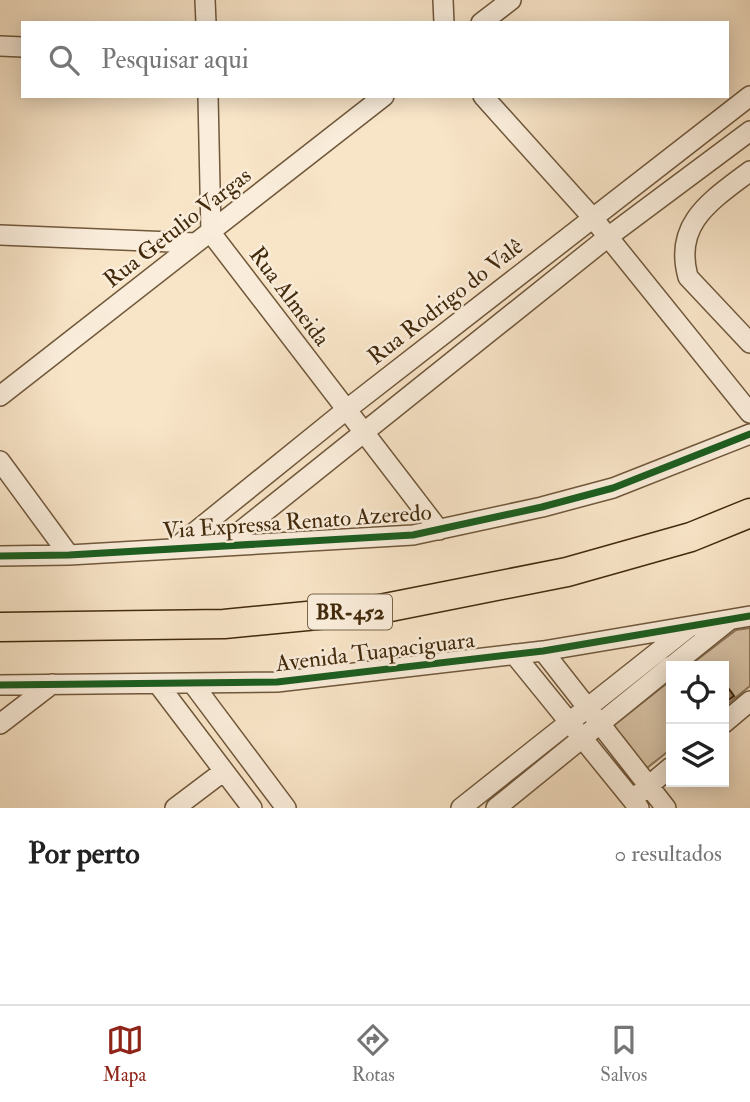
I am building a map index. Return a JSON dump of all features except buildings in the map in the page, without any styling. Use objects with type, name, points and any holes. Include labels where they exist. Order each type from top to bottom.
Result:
[{"type":"highway","name":"BR-452","points":[[0,627],[224,624],[380,609],[567,572],[691,537],[750,513]]},
{"type":"street","points":[[205,0],[206,21]]},
{"type":"street","points":[[443,0],[444,21]]},
{"type":"street","points":[[484,21],[511,0]]},
{"type":"street","points":[[0,47],[21,47]]},
{"type":"street","name":"Rua Rodrigo do Valê","points":[[174,549],[346,410],[750,96]]},
{"type":"street","points":[[0,235],[204,238],[208,98]]},
{"type":"street","name":"Rua Getulio Vargas","points":[[0,396],[381,98]]},
{"type":"street","points":[[485,98],[592,217],[750,412]]},
{"type":"street","points":[[222,546],[608,237],[750,131]]},
{"type":"street","points":[[750,171],[722,193],[692,223],[684,241],[684,263],[688,277],[750,343]]},
{"type":"street","name":"Rua Almeida","points":[[204,238],[346,410],[439,530]]},
{"type":"street","name":"Via Expressa Renato Azeredo","points":[[0,556],[69,555],[414,535],[613,488],[750,434]]},
{"type":"street","points":[[0,461],[69,555]]},
{"type":"street","points":[[678,661],[741,617]]},
{"type":"street","name":"Avenida Tuapaciguara","points":[[5,688],[52,684],[276,682],[542,651],[741,617]]},
{"type":"street","points":[[595,716],[689,628]]},
{"type":"street","points":[[542,651],[666,808]]},
{"type":"street","points":[[514,654],[635,804],[648,786],[666,771]]},
{"type":"street","points":[[461,808],[666,669]]},
{"type":"street","points":[[0,724],[52,684]]},
{"type":"street","points":[[158,684],[252,808]]},
{"type":"street","points":[[193,684],[286,808]]},
{"type":"street","points":[[729,719],[750,702]]},
{"type":"street","points":[[496,808],[577,729]]},
{"type":"street","points":[[175,808],[224,771]]},
{"type":"shaded area","points":[[750,628],[750,686],[729,703],[729,661],[696,661],[736,630]]},
{"type":"shaded area","points":[[666,684],[666,753],[647,768],[613,726]]},
{"type":"cycle path","points":[[0,556],[69,555],[413,535],[542,507],[613,488],[750,434]]},
{"type":"cycle path","points":[[0,685],[277,682],[543,651],[750,616]]}]
